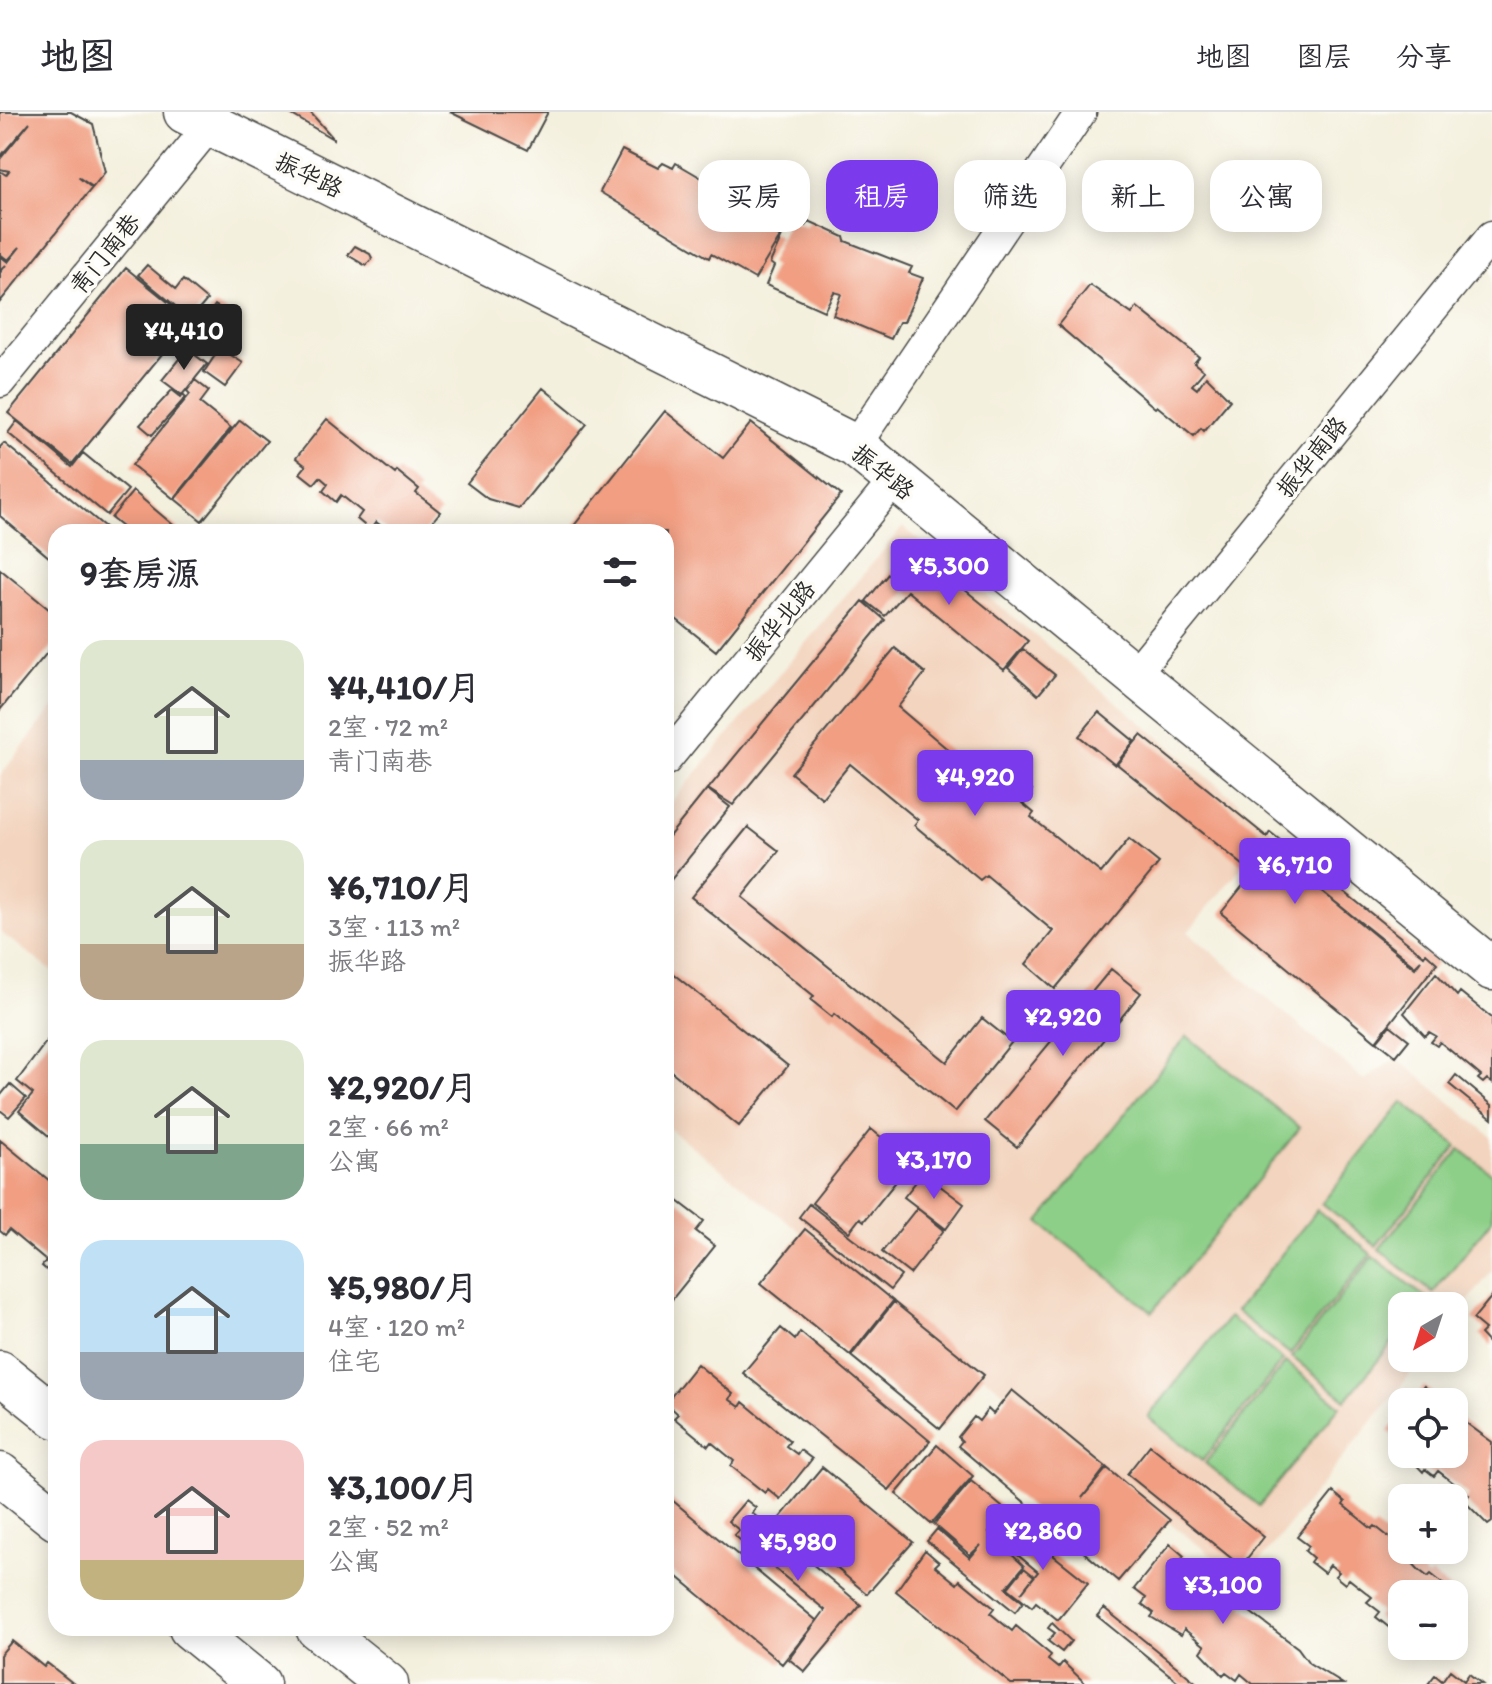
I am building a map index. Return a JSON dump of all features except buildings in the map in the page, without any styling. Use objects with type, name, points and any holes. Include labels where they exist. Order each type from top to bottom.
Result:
[{"type":"street","points":[[855,446],[1081,112]]},
{"type":"street","name":"振华路","points":[[197,119],[855,446],[1132,677],[1492,969]]},
{"type":"street","name":"青门南巷","points":[[0,382],[197,119]]},
{"type":"street","name":"振华南路","points":[[1132,677],[1492,236]]},
{"type":"street","name":"振华北路","points":[[674,750],[894,481]]},
{"type":"street","points":[[0,1372],[48,1411]]},
{"type":"street","points":[[0,1474],[48,1511]]},
{"type":"street","points":[[200,1636],[259,1684]]},
{"type":"street","points":[[327,1636],[387,1684]]},
{"type":"shaded area","points":[[903,527],[1272,830],[1188,932],[1364,1080],[1397,1058],[1492,1137],[1492,1271],[1468,1301],[1468,1292],[1388,1292],[1388,1372],[1412,1372],[1399,1388],[1388,1388],[1388,1402],[1244,1581],[674,1132],[674,799]]},
{"type":"shaded area","points":[[48,714],[48,968],[0,932],[0,776]]},
{"type":"green space","points":[[1187,1036],[1300,1128],[1152,1312],[1039,1222]]},
{"type":"green space","points":[[1403,1102],[1457,1146],[1376,1246],[1322,1203]]},
{"type":"green space","points":[[1460,1149],[1492,1174],[1492,1220],[1434,1292],[1379,1249]]},
{"type":"green space","points":[[1317,1210],[1371,1254],[1290,1354],[1236,1311]]},
{"type":"green space","points":[[1373,1256],[1418,1292],[1388,1292],[1388,1348],[1346,1400],[1292,1357]]},
{"type":"green space","points":[[1229,1317],[1283,1360],[1202,1461],[1148,1417]]},
{"type":"green space","points":[[1286,1362],[1340,1406],[1259,1506],[1205,1463]]}]
